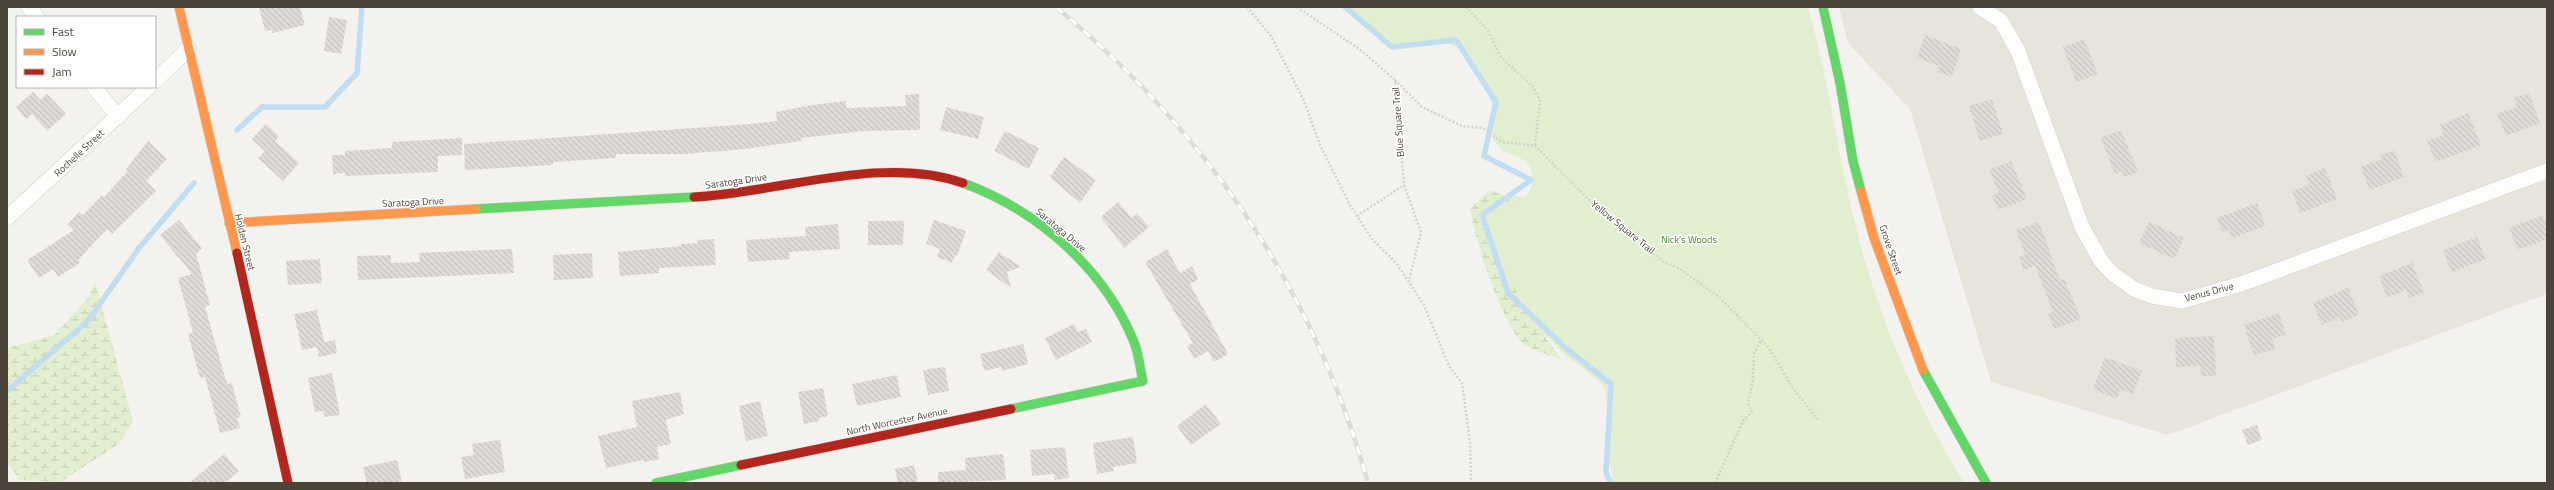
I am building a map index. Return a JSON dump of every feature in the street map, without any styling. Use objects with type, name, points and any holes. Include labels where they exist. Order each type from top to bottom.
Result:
[{"type":"street","points":[[29,7],[36,16]]},
{"type":"street","name":"Holden Street","points":[[179,7],[259,346],[288,483]]},
{"type":"street","name":"Grove Street","points":[[1823,7],[1840,83],[1853,161],[1874,238],[1914,350],[1930,385],[1986,483]]},
{"type":"street","name":"Venus Drive","points":[[1980,7],[2001,22],[2018,51],[2082,227],[2101,261],[2113,274],[2134,289],[2152,296],[2182,300],[2240,284],[2547,171]]},
{"type":"street","points":[[156,80],[189,48]]},
{"type":"street","points":[[95,88],[118,117]]},
{"type":"street","name":"Rochelle Street","points":[[7,218],[148,88]]},
{"type":"street","name":"Saratoga Drive","points":[[229,223],[690,198],[860,175],[916,172],[956,180],[995,195],[1019,209],[1061,242],[1088,268],[1122,316],[1135,344],[1143,381]]},
{"type":"street","name":"North Worcester Avenue","points":[[656,483],[1143,381]]},
{"type":"path","points":[[1247,7],[1271,36],[1304,101],[1320,145],[1357,216],[1372,240],[1397,264],[1424,304],[1449,366],[1462,383],[1470,442],[1471,483]]},
{"type":"path","name":"Blue Square Trail","points":[[1297,7],[1362,51],[1395,80],[1404,185],[1421,232],[1409,281]]},
{"type":"path","points":[[1395,80],[1422,107],[1462,126],[1483,128],[1502,142],[1535,146],[1540,101],[1534,88],[1501,57],[1487,29],[1466,7]]},
{"type":"path","name":"Yellow Square Trail","points":[[1535,146],[1589,200],[1616,220],[1664,262],[1680,269],[1719,297],[1761,340],[1778,361],[1803,402],[1819,421]]},
{"type":"path","points":[[1357,216],[1404,185]]},
{"type":"path","points":[[1715,483],[1743,421],[1752,411],[1748,404],[1753,379],[1754,354],[1761,340]]},
{"type":"shaded area","points":[[1839,7],[2547,7],[2547,294],[2168,435],[1991,382],[1910,109],[1848,43]]},
{"type":"green space","name":"Nick's Woods","points":[[1348,7],[1808,7],[1816,36],[1853,214],[1879,306],[1903,367],[1932,426],[1964,483],[1614,483],[1605,441],[1608,403],[1604,388],[1598,380],[1566,356],[1537,327],[1482,232],[1484,219],[1490,209],[1514,202],[1524,197],[1530,189],[1532,181],[1529,165],[1518,157],[1500,148],[1495,142],[1493,136],[1494,119],[1492,103],[1486,84],[1480,72],[1467,55],[1455,46],[1449,44],[1434,43],[1412,48],[1401,48],[1390,44],[1371,30]]},
{"type":"green space","points":[[1490,190],[1506,196],[1525,197],[1535,317],[1546,338],[1562,360],[1533,350],[1525,345],[1516,336],[1499,302],[1483,260],[1470,209]]},
{"type":"green space","points":[[95,282],[133,421],[119,444],[60,482],[20,480],[7,462],[7,348],[54,335],[87,299]]},
{"type":"building","points":[[259,7],[300,7],[305,25],[272,33],[272,30],[265,31]]},
{"type":"building","points":[[329,17],[347,20],[341,54],[324,51]]},
{"type":"building","points":[[1925,35],[1961,49],[1952,77],[1937,72],[1939,66],[1917,58]]},
{"type":"building","points":[[2084,39],[2098,74],[2076,82],[2063,47]]},
{"type":"building","points":[[33,92],[40,100],[47,94],[66,114],[47,131],[32,114],[26,119],[16,107]]},
{"type":"building","points":[[2529,93],[2540,123],[2506,136],[2497,114],[2517,107],[2514,98]]},
{"type":"building","points":[[919,94],[920,130],[863,131],[801,138],[801,141],[745,149],[684,154],[616,154],[616,158],[553,162],[553,165],[465,170],[464,144],[750,124],[777,121],[776,112],[812,105],[846,101],[846,108],[906,106],[905,95]]},
{"type":"building","points":[[1992,99],[2003,134],[1980,141],[1969,106]]},
{"type":"building","points":[[946,107],[984,117],[978,139],[940,130]]},
{"type":"building","points":[[2468,113],[2481,145],[2436,162],[2427,141],[2444,135],[2440,125]]},
{"type":"building","points":[[266,124],[279,136],[275,141],[299,163],[283,181],[258,158],[265,151],[252,139]]},
{"type":"building","points":[[2121,130],[2138,172],[2124,177],[2122,171],[2115,174],[2101,138]]},
{"type":"building","points":[[1005,131],[1039,148],[1029,169],[994,151]]},
{"type":"building","points":[[462,138],[462,155],[438,156],[438,172],[345,176],[345,173],[333,174],[332,155],[345,155],[345,151],[392,148],[392,142]]},
{"type":"building","points":[[148,141],[167,159],[146,181],[156,191],[112,234],[107,229],[78,260],[80,263],[58,277],[53,269],[39,278],[27,260],[74,230],[68,224],[79,212],[83,215],[102,195],[104,197],[128,171],[126,169]]},
{"type":"building","points":[[2394,150],[2404,177],[2369,190],[2361,167],[2382,159],[2381,155]]},
{"type":"building","points":[[1064,157],[1096,180],[1080,203],[1050,177]]},
{"type":"building","points":[[2011,161],[2027,199],[1998,210],[1992,196],[1999,193],[1989,170]]},
{"type":"building","points":[[2325,168],[2337,199],[2300,213],[2292,191],[2309,185],[2306,176]]},
{"type":"building","points":[[1118,202],[1132,218],[1137,213],[1149,227],[1124,248],[1101,217]]},
{"type":"building","points":[[2257,203],[2265,226],[2232,238],[2229,229],[2222,232],[2217,218]]},
{"type":"building","points":[[2543,215],[2547,224],[2547,239],[2518,250],[2509,228]]},
{"type":"building","points":[[179,220],[202,248],[196,254],[210,305],[205,307],[227,384],[232,383],[241,417],[237,418],[240,428],[220,433],[205,377],[200,378],[188,334],[193,333],[178,278],[192,274],[160,235]]},
{"type":"building","points":[[934,220],[966,231],[957,256],[955,255],[952,263],[937,257],[940,249],[926,244]]},
{"type":"building","points":[[868,221],[904,221],[903,245],[868,245]]},
{"type":"building","points":[[2039,222],[2060,280],[2064,279],[2081,319],[2054,329],[2048,314],[2053,312],[2035,266],[2024,270],[2019,257],[2025,255],[2016,230]]},
{"type":"building","points":[[2149,222],[2184,238],[2174,259],[2139,243]]},
{"type":"building","points":[[838,224],[840,249],[789,252],[790,259],[748,262],[746,240],[806,236],[805,227]]},
{"type":"building","points":[[2477,237],[2486,259],[2451,272],[2443,250]]},
{"type":"building","points":[[714,239],[716,265],[659,268],[659,273],[620,276],[618,252],[681,246],[681,244],[698,243],[697,240]]},
{"type":"building","points":[[512,249],[514,273],[358,280],[357,256],[391,255],[391,263],[420,262],[419,253]]},
{"type":"building","points":[[1167,249],[1180,273],[1192,266],[1198,279],[1190,284],[1228,354],[1214,362],[1208,351],[1194,359],[1187,346],[1193,343],[1145,262]]},
{"type":"building","points":[[999,252],[1021,267],[1007,272],[1011,288],[986,270]]},
{"type":"building","points":[[592,253],[593,278],[554,280],[553,255]]},
{"type":"building","points":[[320,259],[322,283],[288,285],[286,261]]},
{"type":"building","points":[[2412,263],[2424,292],[2409,298],[2406,290],[2387,298],[2379,276]]},
{"type":"building","points":[[2348,288],[2359,315],[2342,322],[2340,317],[2322,325],[2313,303]]},
{"type":"building","points":[[317,310],[324,342],[335,340],[337,353],[319,357],[317,347],[302,350],[294,314]]},
{"type":"building","points":[[2279,313],[2286,335],[2272,339],[2275,349],[2254,355],[2244,325]]},
{"type":"building","points":[[1074,324],[1078,332],[1086,329],[1092,342],[1056,360],[1045,338]]},
{"type":"building","points":[[2214,336],[2216,376],[2201,376],[2200,366],[2176,367],[2175,338]]},
{"type":"building","points":[[1023,344],[1028,364],[1002,371],[1001,367],[984,371],[980,354]]},
{"type":"building","points":[[2105,357],[2142,371],[2133,394],[2120,389],[2117,399],[2093,389]]},
{"type":"building","points":[[945,367],[949,391],[928,395],[923,370]]},
{"type":"building","points":[[332,373],[340,415],[325,417],[323,411],[315,412],[308,378]]},
{"type":"building","points":[[897,375],[901,397],[857,406],[852,384]]},
{"type":"building","points":[[823,388],[828,416],[819,418],[819,421],[804,424],[798,392]]},
{"type":"building","points":[[680,392],[684,414],[666,420],[671,444],[657,447],[659,459],[644,462],[643,460],[606,468],[598,436],[637,427],[632,401]]},
{"type":"building","points":[[760,401],[768,436],[746,441],[739,406]]},
{"type":"building","points":[[1206,404],[1221,424],[1191,445],[1177,426]]},
{"type":"building","points":[[2257,425],[2262,440],[2248,445],[2242,430]]},
{"type":"building","points":[[1133,437],[1137,463],[1113,467],[1114,471],[1097,474],[1093,443]]},
{"type":"building","points":[[500,440],[505,472],[465,479],[461,457],[474,455],[472,444]]},
{"type":"building","points":[[1065,447],[1069,478],[1055,480],[1054,474],[1032,476],[1030,450]]},
{"type":"building","points":[[224,454],[239,471],[225,483],[189,483]]},
{"type":"building","points":[[1003,454],[1006,480],[938,483],[938,472],[966,470],[965,458]]},
{"type":"building","points":[[397,460],[402,483],[367,483],[363,467]]},
{"type":"building","points":[[914,465],[918,483],[898,483],[895,469]]},
{"type":"waterway","points":[[237,130],[262,107],[325,107],[357,73],[362,7]]},
{"type":"waterway","points":[[1345,7],[1392,47],[1456,40],[1496,102],[1484,156],[1531,180],[1482,215],[1508,293],[1568,350],[1611,384],[1606,473],[1611,483]]},
{"type":"waterway","points":[[7,391],[88,321],[139,248],[194,183]]},
{"type":"railway","points":[[1056,7],[1111,56],[1161,108],[1208,163],[1249,221],[1286,282],[1318,346],[1346,413],[1368,483]]},
{"type":"traffic: fast","points":[[1823,7],[1840,83],[1853,161],[1861,191]]},
{"type":"traffic: fast","points":[[963,183],[1017,209],[1042,226],[1065,245],[1086,266],[1105,290],[1121,315],[1134,342],[1138,356],[1143,381],[1011,409]]},
{"type":"traffic: fast","points":[[476,209],[694,197]]},
{"type":"traffic: fast","points":[[1923,370],[1986,483]]},
{"type":"traffic: fast","points":[[656,483],[741,465]]},
{"type":"traffic: slow","points":[[179,7],[237,253]]},
{"type":"traffic: slow","points":[[1861,191],[1874,238],[1923,370]]},
{"type":"traffic: slow","points":[[229,223],[476,209]]},
{"type":"traffic: jam","points":[[694,197],[726,194],[830,178],[899,172],[932,175],[963,183]]},
{"type":"traffic: jam","points":[[237,253],[288,483]]},
{"type":"traffic: jam","points":[[741,465],[1011,409]]}]
